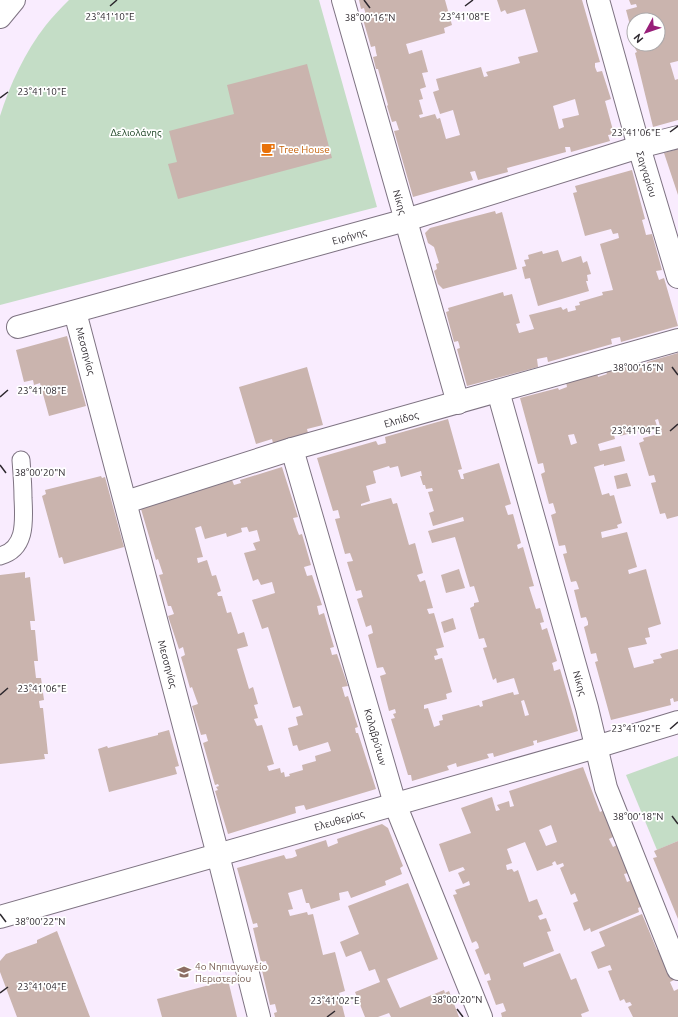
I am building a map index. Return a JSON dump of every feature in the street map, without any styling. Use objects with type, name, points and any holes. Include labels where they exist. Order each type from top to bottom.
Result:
[{"type":"street","points":[[0,16],[14,0]]},
{"type":"street","name":"Νίκης","points":[[343,0],[458,403]]},
{"type":"street","name":"Σαγγαρίου","points":[[598,0],[639,147],[678,277]]},
{"type":"street","name":"Ειρήνης","points":[[18,327],[406,220],[639,147],[678,137]]},
{"type":"street","name":"Μεσσηνίας","points":[[76,312],[259,1017]]},
{"type":"street","name":"Ελπίδος","points":[[126,502],[292,449],[678,340]]},
{"type":"street","name":"Νίκης","points":[[498,391],[587,708],[606,788],[678,970]]},
{"type":"street","name":"Καλαβρύτων","points":[[292,449],[395,804],[481,1017]]},
{"type":"street","name":"Ελευθερίας","points":[[0,917],[678,722]]},
{"type":"lane","points":[[0,556],[14,550],[22,537],[25,522],[21,460]]},
{"type":"green space","name":"Δελιολάνης","points":[[69,0],[319,0],[377,207],[0,305],[0,116],[13,80],[31,46],[57,12]]},
{"type":"green space","points":[[678,756],[678,841],[657,850],[626,775]]},
{"type":"building","points":[[359,0],[445,0],[452,25],[444,28],[445,33],[406,44],[409,54],[422,50],[428,72],[422,73],[426,87],[420,89],[423,99],[419,100],[423,114],[419,115],[420,118],[435,114],[437,119],[440,118],[446,139],[460,135],[453,110],[440,114],[433,92],[439,90],[436,79],[481,67],[484,77],[488,76],[486,72],[520,63],[518,57],[538,52],[525,9],[507,14],[505,10],[501,12],[497,0],[582,0],[600,62],[595,63],[595,67],[597,72],[602,71],[611,99],[605,101],[614,134],[608,135],[610,141],[571,152],[570,147],[565,147],[566,152],[507,168],[508,172],[478,180],[475,171],[470,172],[473,180],[413,197],[394,131],[399,130],[396,121],[392,122],[378,69],[376,69],[373,57],[377,56],[375,46],[371,47],[362,16],[366,15],[364,8],[361,9]],"holes":[[[575,99],[579,115],[562,119],[564,127],[559,129],[553,106]]]},
{"type":"building","points":[[629,0],[678,0],[678,61],[670,63],[675,80],[678,79],[678,120],[653,127],[635,53],[666,52],[666,12],[627,12],[626,10],[637,7],[636,4],[631,5]]},
{"type":"building","points":[[307,64],[332,158],[178,199],[168,164],[177,162],[169,131],[234,114],[227,85]]},
{"type":"building","points":[[678,149],[678,195],[664,153]]},
{"type":"building","points":[[632,170],[645,219],[642,220],[646,235],[652,234],[662,270],[656,271],[659,280],[664,278],[678,326],[621,342],[620,337],[611,339],[612,344],[548,362],[547,357],[537,359],[538,367],[467,386],[457,349],[460,348],[459,344],[458,341],[454,342],[446,312],[449,311],[448,308],[503,292],[504,296],[512,294],[520,323],[516,324],[519,333],[534,329],[529,315],[561,307],[563,310],[567,308],[568,312],[576,310],[575,306],[580,305],[579,302],[603,295],[602,292],[613,290],[600,244],[619,238],[618,233],[613,234],[611,229],[585,236],[573,193],[577,192],[575,186]]},
{"type":"building","points":[[495,211],[496,214],[502,212],[517,269],[443,289],[438,284],[434,271],[437,269],[436,264],[439,263],[434,247],[428,243],[425,233],[430,228]]},
{"type":"building","points":[[558,250],[562,262],[581,256],[583,263],[587,261],[591,274],[587,275],[588,281],[586,281],[589,291],[538,306],[530,278],[525,279],[522,267],[526,266],[524,260],[529,259],[528,255],[542,251],[543,254]]},
{"type":"building","points":[[67,336],[86,406],[49,416],[40,383],[34,385],[33,380],[24,382],[16,350]]},
{"type":"building","points":[[678,353],[678,516],[667,519],[665,513],[660,514],[651,483],[656,482],[654,475],[649,476],[639,443],[644,441],[643,438],[662,433],[658,419],[655,420],[657,426],[620,436],[619,433],[614,435],[615,439],[598,444],[600,451],[621,446],[625,461],[594,467],[602,495],[609,493],[610,496],[614,495],[622,523],[617,525],[618,528],[601,532],[602,538],[627,532],[637,567],[628,570],[629,574],[646,569],[661,624],[648,628],[650,637],[645,638],[647,644],[628,648],[634,668],[654,663],[653,660],[662,658],[660,654],[678,649],[678,701],[674,702],[673,698],[670,699],[671,705],[611,720],[595,662],[598,661],[596,653],[591,654],[584,627],[588,625],[588,622],[586,617],[581,618],[574,590],[579,589],[576,581],[571,582],[563,554],[567,553],[565,545],[559,546],[551,515],[556,513],[553,503],[549,504],[541,474],[545,472],[543,463],[538,464],[520,398],[558,388],[559,390],[567,387],[566,382],[597,373],[598,377],[607,374],[606,372],[638,363],[639,365],[642,364],[643,367],[648,366],[647,362]],"holes":[[[574,434],[577,443],[571,445],[568,435]]]},
{"type":"building","points":[[307,367],[323,425],[307,429],[308,433],[273,443],[272,439],[256,444],[239,387]]},
{"type":"building","points":[[448,419],[462,469],[458,470],[461,479],[464,479],[463,474],[499,463],[511,504],[505,506],[508,515],[513,514],[521,543],[517,545],[518,549],[523,547],[534,586],[529,587],[536,609],[540,608],[544,622],[540,623],[542,630],[547,628],[557,661],[552,663],[554,671],[560,669],[578,731],[537,743],[537,740],[533,741],[534,745],[494,757],[493,753],[487,754],[489,758],[457,767],[456,763],[447,766],[449,770],[412,781],[411,775],[408,775],[391,719],[395,718],[393,714],[396,713],[395,709],[389,711],[380,676],[386,674],[383,667],[377,668],[368,635],[373,633],[371,625],[366,627],[357,599],[363,597],[361,590],[356,591],[347,562],[353,561],[350,553],[345,554],[335,519],[340,518],[338,510],[333,511],[317,458],[376,441],[378,445],[386,443],[385,437]],"holes":[[[389,466],[390,468],[398,466],[401,477],[421,471],[422,476],[420,476],[423,485],[425,485],[426,489],[432,488],[433,491],[428,492],[434,511],[429,513],[433,526],[463,517],[464,521],[428,531],[432,543],[455,537],[470,587],[474,586],[479,602],[474,603],[474,606],[470,608],[479,639],[484,638],[487,647],[483,648],[493,680],[496,678],[497,683],[514,678],[519,694],[514,695],[513,692],[482,701],[483,706],[480,707],[479,705],[442,715],[443,720],[439,721],[440,725],[434,727],[428,708],[424,709],[424,705],[447,699],[446,694],[452,692],[442,658],[435,660],[434,656],[438,655],[436,649],[444,647],[434,613],[429,614],[427,609],[433,608],[425,580],[420,582],[417,575],[423,573],[415,543],[409,545],[397,503],[393,504],[391,498],[361,506],[361,504],[370,501],[366,486],[376,483],[373,471]],[[524,700],[529,715],[525,716],[521,701]]]},
{"type":"building","points":[[282,467],[298,517],[293,518],[299,535],[302,534],[311,565],[304,567],[307,576],[312,575],[322,605],[317,606],[319,615],[324,613],[334,647],[330,648],[332,655],[337,654],[348,686],[342,687],[345,697],[348,696],[358,727],[355,728],[356,733],[358,733],[376,789],[306,810],[304,805],[295,807],[296,813],[228,834],[215,791],[218,790],[216,787],[219,786],[218,784],[215,785],[203,743],[208,741],[206,734],[201,735],[192,706],[198,704],[192,687],[190,688],[181,657],[185,655],[183,647],[179,649],[168,616],[174,614],[171,606],[168,606],[159,575],[163,574],[158,559],[156,560],[141,509],[232,480],[234,485],[241,483],[240,480]],"holes":[[[201,526],[205,539],[226,533],[227,537],[242,532],[241,528],[247,527],[249,532],[257,530],[260,541],[253,543],[256,550],[244,553],[253,581],[258,579],[261,585],[272,582],[275,593],[252,600],[262,629],[268,627],[293,708],[300,706],[303,715],[296,717],[298,725],[288,728],[293,746],[297,745],[299,751],[328,742],[331,751],[315,756],[316,761],[302,765],[303,770],[289,774],[290,776],[285,777],[284,772],[281,773],[280,768],[269,771],[267,766],[274,764],[262,725],[257,726],[254,719],[258,718],[254,705],[258,704],[253,687],[249,689],[237,649],[248,646],[244,632],[238,634],[231,612],[227,613],[222,596],[218,596],[217,593],[221,591],[216,575],[212,576],[207,560],[198,563],[197,558],[203,557],[195,528]]]},
{"type":"building","points":[[627,473],[631,486],[617,489],[614,476]]},
{"type":"building","points":[[101,476],[102,478],[105,477],[124,547],[64,564],[62,557],[59,558],[42,496],[46,494],[45,490]]},
{"type":"building","points":[[459,569],[465,588],[446,593],[441,575]]},
{"type":"building","points":[[25,572],[25,578],[30,577],[35,621],[30,621],[31,630],[35,630],[38,661],[34,661],[36,678],[41,678],[44,700],[39,701],[40,708],[43,708],[48,754],[44,754],[45,759],[0,764],[0,575]]},
{"type":"building","points":[[453,618],[456,629],[444,633],[441,622]]},
{"type":"building","points":[[169,730],[179,766],[175,767],[177,774],[109,792],[98,749],[107,746],[108,748],[158,735],[158,733]]},
{"type":"building","points":[[583,767],[600,812],[604,810],[615,836],[609,839],[613,847],[617,845],[628,873],[624,874],[627,882],[632,880],[643,906],[638,908],[639,912],[591,932],[590,928],[584,931],[573,903],[578,901],[575,893],[571,895],[560,868],[564,866],[563,863],[557,865],[555,861],[552,863],[553,865],[537,871],[525,842],[507,849],[512,863],[506,865],[507,870],[512,869],[514,872],[518,870],[529,902],[537,899],[543,914],[538,916],[540,920],[546,918],[551,931],[547,932],[554,951],[523,963],[524,967],[560,953],[571,980],[576,978],[589,1011],[581,1014],[582,1017],[502,1017],[501,1013],[506,1011],[503,1003],[496,1005],[487,981],[491,980],[489,973],[485,975],[475,950],[479,948],[478,944],[476,941],[472,943],[453,895],[457,894],[455,890],[470,885],[469,881],[463,884],[458,873],[465,870],[463,867],[449,872],[439,844],[471,833],[461,808],[492,797],[496,811],[500,810],[497,805],[509,801],[510,807],[514,806],[509,791]],"holes":[[[551,825],[557,842],[546,846],[539,830]]]},
{"type":"building","points":[[382,824],[388,828],[403,866],[400,868],[402,874],[385,881],[386,885],[351,898],[348,891],[339,893],[340,900],[311,909],[309,903],[306,903],[302,889],[288,893],[293,909],[288,910],[290,916],[307,912],[308,915],[313,914],[323,955],[335,952],[345,991],[339,993],[345,1017],[275,1017],[274,1013],[277,1012],[275,1004],[270,1005],[261,966],[267,965],[266,961],[261,962],[253,928],[258,927],[257,923],[253,924],[237,868],[284,855],[286,859],[292,858],[297,856],[295,850],[326,840],[328,847],[338,843],[337,839]]},
{"type":"building","points":[[678,841],[678,919],[653,858],[657,857],[654,851]]},
{"type":"building","points":[[408,883],[438,959],[387,979],[400,1008],[444,990],[445,993],[449,991],[459,1017],[391,1017],[389,1013],[378,1017],[365,1017],[355,992],[380,982],[375,969],[369,971],[361,951],[346,957],[340,942],[359,934],[348,906]]},
{"type":"building","points":[[642,914],[657,950],[661,948],[674,980],[670,982],[674,991],[678,989],[678,1017],[633,1017],[628,1007],[632,1005],[630,1002],[626,1003],[624,999],[620,1001],[608,971],[612,970],[610,965],[598,969],[591,952],[605,946],[599,932]]},
{"type":"building","points":[[57,931],[90,1017],[17,1017],[0,972],[0,961],[6,954],[37,943],[37,940]]},
{"type":"building","points":[[228,980],[237,1017],[162,1017],[157,999]]},
{"type":"place","name":"Tree House","points":[[268,149]]},
{"type":"place","name":"4ο Νηπιαγωγείο Περιστερίου","points":[[184,972]]}]
